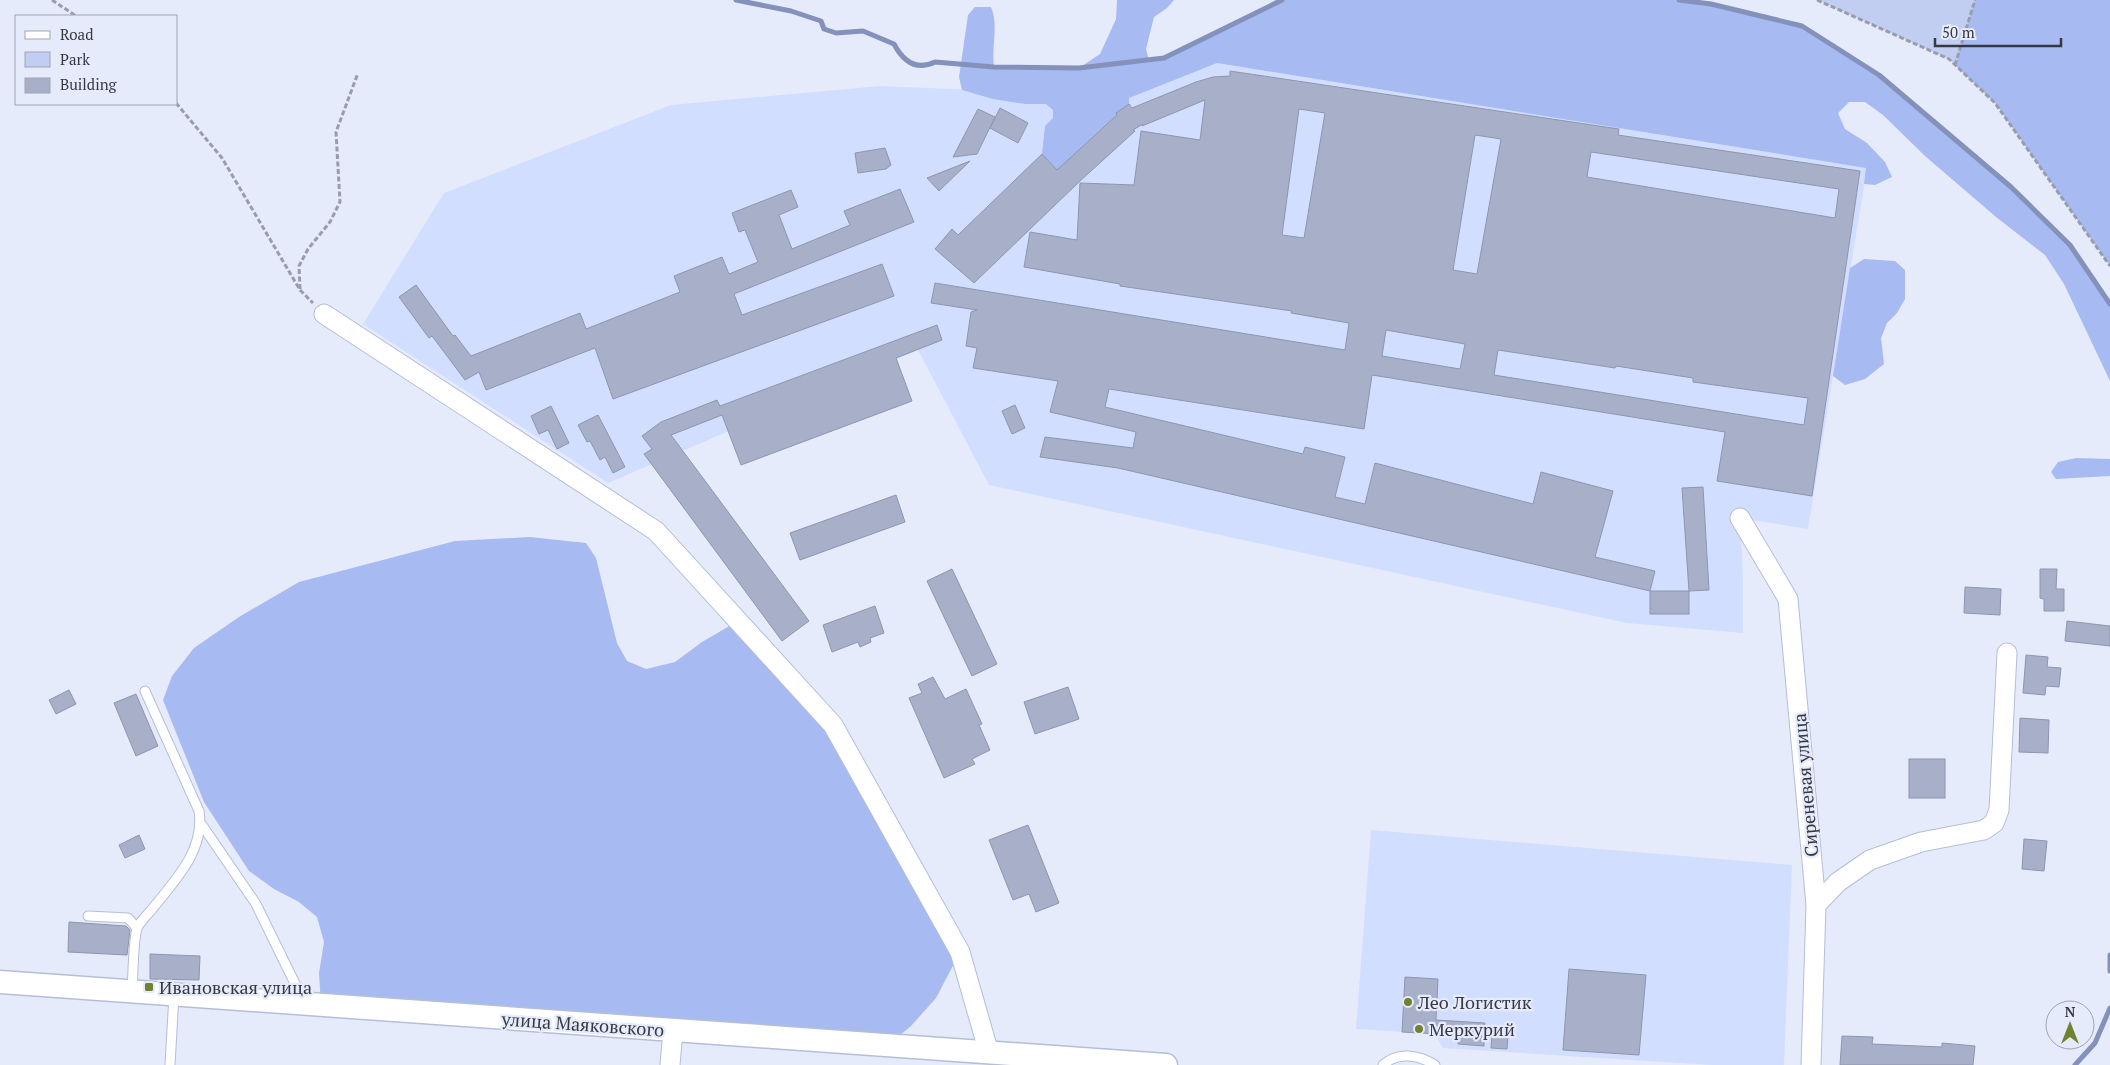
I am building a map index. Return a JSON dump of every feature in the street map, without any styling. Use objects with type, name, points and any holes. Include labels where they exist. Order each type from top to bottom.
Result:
[{"type":"street","points":[[324,314],[656,531],[827,718],[838,733],[960,952],[989,1052]]},
{"type":"street","name":"Сиреневая улица","points":[[1740,518],[1788,598],[1816,905],[1811,1065]]},
{"type":"street","points":[[1816,905],[1838,882],[1870,860],[1921,842],[1984,830],[1994,823],[1998,810],[2007,653]]},
{"type":"street","name":"улица Маяковского","points":[[0,982],[1166,1065]]},
{"type":"street","points":[[670,1065],[673,1030]]},
{"type":"lane","points":[[132,992],[137,928],[177,878],[191,856],[202,825],[200,811],[145,691]]},
{"type":"lane","points":[[202,825],[256,904],[305,1004]]},
{"type":"lane","points":[[88,916],[128,918],[137,928]]},
{"type":"lane","points":[[170,1065],[174,995]]},
{"type":"lane","points":[[1383,1065],[1393,1057],[1404,1056],[1416,1057],[1435,1065]]},
{"type":"path","points":[[52,0],[74,15]]},
{"type":"path","points":[[1817,0],[1949,59],[1995,103],[2110,266]]},
{"type":"path","points":[[1955,65],[1976,0]]},
{"type":"path","points":[[300,290],[299,266],[308,249],[330,222],[340,202],[336,132],[358,73]]},
{"type":"path","points":[[178,105],[222,158],[300,290],[324,314]]},
{"type":"shaded area","points":[[1117,0],[1174,0],[1167,8],[1154,17],[1146,49],[1149,60],[1164,58],[1282,0],[1679,0],[1711,4],[1802,26],[1879,75],[2011,187],[2070,245],[2110,304],[2110,381],[2064,284],[2045,255],[1996,217],[1925,156],[1883,115],[1865,102],[1849,102],[1838,113],[1845,129],[1867,143],[1885,162],[1892,177],[1875,185],[1864,184],[1866,168],[1217,63],[1129,98],[1129,104],[1116,113],[1117,115],[1057,170],[1042,154],[1045,126],[1053,118],[1053,110],[1046,104],[1025,104],[993,99],[962,90],[959,77],[968,15],[975,7],[991,7],[995,29],[994,67],[1079,68],[1100,54],[1116,19]]},
{"type":"shaded area","points":[[1975,0],[2110,0],[2110,266],[1995,103],[1955,65]]},
{"type":"shaded area","points":[[1217,63],[1867,168],[1808,529],[1740,518],[1743,633],[1627,623],[989,485],[918,350],[608,483],[363,324],[444,193],[671,105],[880,86],[1116,96]]},
{"type":"shaded area","points":[[1864,259],[1895,261],[1905,270],[1905,299],[1897,313],[1887,323],[1881,338],[1884,364],[1865,379],[1845,385],[1833,376],[1850,268]]},
{"type":"shaded area","points":[[2076,458],[2110,459],[2110,476],[2056,479],[2051,472],[2058,462]]},
{"type":"shaded area","points":[[530,537],[586,543],[596,558],[617,643],[627,661],[646,669],[675,662],[702,642],[738,621],[833,725],[960,952],[936,998],[911,1026],[888,1045],[321,1005],[319,973],[324,942],[317,917],[299,902],[274,889],[249,871],[204,802],[163,700],[172,676],[194,648],[239,617],[299,582],[455,541]]},
{"type":"shaded area","points":[[1371,830],[1792,865],[1784,1065],[1711,1065],[1443,1048],[1435,1034],[1356,1029]]},
{"type":"green space","points":[[1817,0],[2110,0],[1995,103],[1949,59]]},
{"type":"building","points":[[1230,71],[1619,129],[1618,135],[1860,171],[1812,496],[1717,481],[1725,432],[1372,375],[1364,429],[1109,389],[1105,407],[1303,454],[1305,447],[1345,457],[1335,497],[1365,504],[1375,463],[1533,504],[1541,472],[1613,491],[1595,557],[1655,571],[1650,591],[1118,468],[1040,457],[1045,437],[1133,448],[1136,432],[1050,412],[1058,381],[973,368],[977,348],[966,346],[971,312],[977,310],[931,303],[935,283],[1345,350],[1349,323],[1291,313],[1292,311],[1120,286],[1120,284],[1024,267],[1030,232],[1077,240],[1080,183],[1134,185],[1141,131],[1200,140],[1205,100],[1142,126],[1143,124],[1133,130],[1135,131],[974,283],[935,249],[952,229],[958,235],[1042,154],[1057,170],[1117,115],[1116,113],[1129,104],[1132,108],[1196,82],[1213,77],[1230,76]],"holes":[[[1299,109],[1325,113],[1304,238],[1282,235]],[[1475,135],[1501,139],[1477,274],[1453,270]],[[1591,152],[1839,189],[1835,218],[1587,177]],[[1386,330],[1465,344],[1460,369],[1382,356]],[[1498,350],[1615,368],[1616,366],[1693,378],[1693,382],[1808,398],[1804,425],[1494,375]]]},
{"type":"building","points":[[1000,108],[1028,123],[1018,143],[990,128]]},
{"type":"building","points":[[978,109],[995,117],[977,154],[953,157]]},
{"type":"building","points":[[885,148],[891,165],[886,169],[858,173],[855,153]]},
{"type":"building","points":[[970,161],[939,191],[927,178]]},
{"type":"building","points":[[900,189],[914,222],[734,294],[742,315],[882,264],[894,296],[613,399],[595,348],[486,390],[479,372],[465,380],[432,336],[429,338],[399,297],[416,285],[453,336],[455,335],[471,356],[580,313],[586,329],[680,292],[674,276],[722,257],[729,274],[758,262],[745,230],[739,232],[732,213],[791,190],[798,207],[779,215],[792,249],[850,225],[844,211]]},
{"type":"building","points":[[937,325],[942,340],[896,358],[912,401],[741,465],[722,415],[671,435],[809,621],[782,641],[644,454],[652,449],[642,436],[661,422],[717,400],[720,406]]},
{"type":"building","points":[[1015,405],[1025,428],[1012,434],[1002,411]]},
{"type":"building","points":[[551,406],[569,443],[557,449],[548,430],[539,434],[531,416]]},
{"type":"building","points":[[598,415],[625,467],[613,473],[605,457],[600,460],[590,441],[587,442],[578,425]]},
{"type":"building","points":[[1703,487],[1709,590],[1689,591],[1682,488]]},
{"type":"building","points":[[896,495],[905,522],[800,560],[790,533]]},
{"type":"building","points":[[952,569],[997,664],[972,676],[927,581]]},
{"type":"building","points":[[2040,569],[2057,569],[2056,589],[2064,589],[2064,611],[2044,611],[2044,599],[2040,598]]},
{"type":"building","points":[[1965,587],[2001,589],[2000,615],[1964,613]]},
{"type":"building","points":[[1650,591],[1689,591],[1689,614],[1650,614]]},
{"type":"building","points":[[875,606],[884,633],[870,638],[871,642],[860,647],[858,642],[832,652],[823,625]]},
{"type":"building","points":[[2067,621],[2110,626],[2110,646],[2065,641]]},
{"type":"building","points":[[2026,655],[2048,657],[2047,667],[2061,668],[2059,687],[2046,686],[2045,695],[2023,693]]},
{"type":"building","points":[[933,677],[945,699],[966,689],[982,724],[979,725],[990,750],[972,759],[975,764],[944,778],[909,698],[922,693],[918,684]]},
{"type":"building","points":[[1068,687],[1079,719],[1035,734],[1024,702]]},
{"type":"building","points":[[69,690],[76,704],[56,714],[49,700]]},
{"type":"building","points":[[136,694],[158,746],[136,756],[114,703]]},
{"type":"building","points":[[2020,718],[2049,720],[2048,753],[2019,752]]},
{"type":"building","points":[[1909,759],[1945,759],[1945,798],[1909,798]]},
{"type":"building","points":[[1028,825],[1059,903],[1036,912],[1029,894],[1013,900],[989,840]]},
{"type":"building","points":[[139,835],[145,849],[125,858],[119,845]]},
{"type":"building","points":[[2024,839],[2047,841],[2044,871],[2022,869]]},
{"type":"building","points":[[69,922],[126,926],[130,930],[127,955],[68,952]]},
{"type":"building","points":[[150,954],[200,956],[199,980],[150,979]]},
{"type":"building","points":[[1569,969],[1646,975],[1639,1055],[1563,1050]]},
{"type":"building","points":[[1405,977],[1438,979],[1436,1020],[1485,1023],[1484,1046],[1458,1044],[1458,1035],[1402,1032]]},
{"type":"building","points":[[1492,1035],[1508,1036],[1507,1049],[1491,1048]]},
{"type":"building","points":[[1842,1036],[1873,1037],[1872,1044],[1942,1047],[1942,1043],[1975,1046],[1973,1065],[1840,1065]]},
{"type":"waterway","points":[[736,0],[791,11],[821,21],[824,29],[836,33],[863,31],[894,44],[906,60],[916,65],[928,65],[935,62],[994,67],[1079,68],[1164,58],[1282,0]]},
{"type":"waterway","points":[[1679,0],[1711,4],[1802,26],[1879,75],[2011,187],[2070,245],[2110,304]]},
{"type":"waterway","points":[[2110,955],[2110,971]]},
{"type":"waterway","points":[[2075,1065],[2095,1043],[2110,1008]]},
{"type":"place","name":"Ивановская улица","points":[[149,987]]},
{"type":"place","name":"Лео Логистик","points":[[1408,1002]]},
{"type":"place","name":"Меркурий","points":[[1419,1029]]}]
